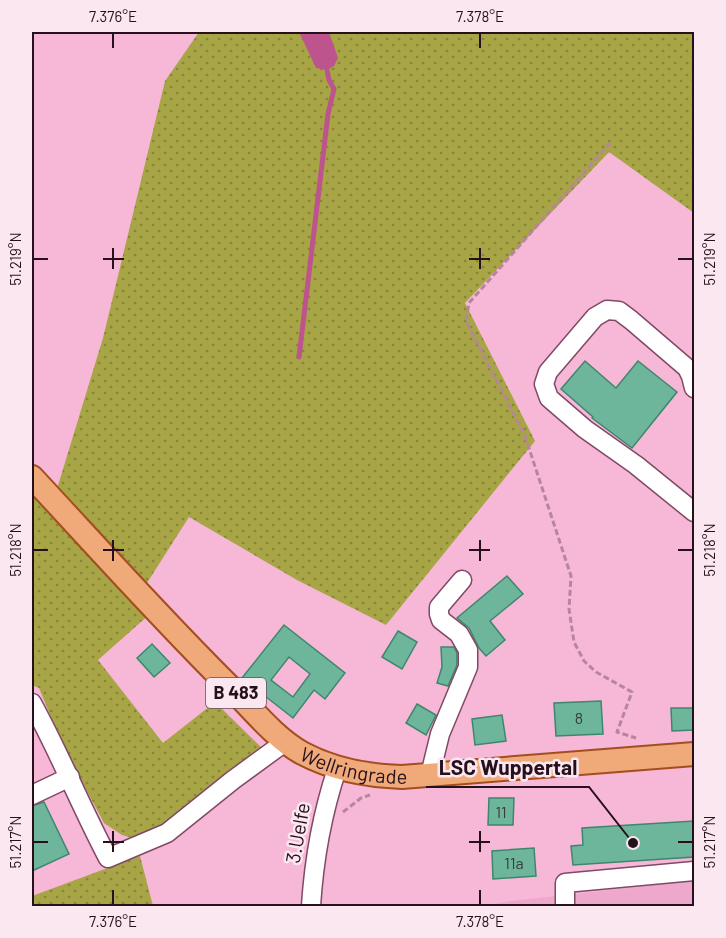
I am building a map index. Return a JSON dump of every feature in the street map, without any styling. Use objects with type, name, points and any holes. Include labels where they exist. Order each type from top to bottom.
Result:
[{"type":"main road","name":"Wellringrade","points":[[32,477],[210,668],[285,742],[301,753],[337,769],[379,776],[430,775],[694,754]]},
{"type":"street","points":[[694,388],[687,368],[619,311],[607,310],[595,317],[568,348],[548,372],[544,384],[549,398],[694,512]]},
{"type":"street","points":[[430,775],[440,734],[468,667],[468,650],[459,634],[441,620],[439,614],[440,607],[462,580]]},
{"type":"street","points":[[32,703],[108,858],[167,833],[285,742]]},
{"type":"street","name":"3.Uelfe","points":[[311,906],[318,839],[327,798],[337,769]]},
{"type":"street","points":[[32,795],[70,777]]},
{"type":"street","points":[[565,906],[565,883],[694,871]]},
{"type":"path","points":[[610,143],[469,303],[466,321],[528,445],[571,576],[570,609],[574,642],[584,661],[596,672],[632,692],[617,732],[638,739]]},
{"type":"shaded area","points":[[199,32],[694,32],[694,213],[609,152],[465,303],[535,441],[386,625],[297,580],[189,517],[145,586],[56,492],[103,338],[165,81]]},
{"type":"shaded area","points":[[299,32],[329,32],[338,58],[334,66],[327,70],[316,68]]},
{"type":"shaded area","points":[[32,486],[151,613],[98,660],[163,743],[215,702],[265,751],[142,841],[122,835],[104,823],[63,746],[39,688],[32,685]]},
{"type":"shaded area","points":[[140,856],[153,906],[32,906],[32,896]]},
{"type":"shaded area","points":[[694,881],[694,906],[483,906],[511,901]]},
{"type":"building","points":[[585,361],[616,388],[638,361],[677,392],[632,448],[592,418],[561,389]]},
{"type":"building","points":[[507,576],[523,594],[490,621],[505,640],[486,656],[479,648],[469,628],[457,618]]},
{"type":"building","points":[[284,625],[345,673],[325,699],[314,690],[293,718],[242,678]],"holes":[[[289,657],[310,674],[293,697],[271,680]]]},
{"type":"building","points":[[398,631],[417,642],[402,669],[382,657]]},
{"type":"building","points":[[152,644],[170,663],[154,677],[137,658]]},
{"type":"building","points":[[441,647],[454,647],[457,653],[457,665],[448,686],[437,683],[442,667]]},
{"type":"building","points":[[601,701],[603,734],[556,736],[554,703]]},
{"type":"building","points":[[417,704],[436,715],[426,735],[406,723]]},
{"type":"building","points":[[671,708],[694,708],[694,730],[672,731]]},
{"type":"building","points":[[502,715],[506,741],[475,745],[472,719]]},
{"type":"building","points":[[489,798],[514,798],[513,825],[488,825]]},
{"type":"building","points":[[44,802],[69,854],[32,871],[32,806]]},
{"type":"building","points":[[694,821],[694,857],[573,865],[571,846],[583,845],[582,828]]},
{"type":"building","points":[[534,848],[536,876],[493,879],[492,851]]},
{"type":"waterway","points":[[299,357],[328,114],[334,89],[327,70]]},
{"type":"place","name":"LSC Wuppertal","points":[[633,843]]}]
